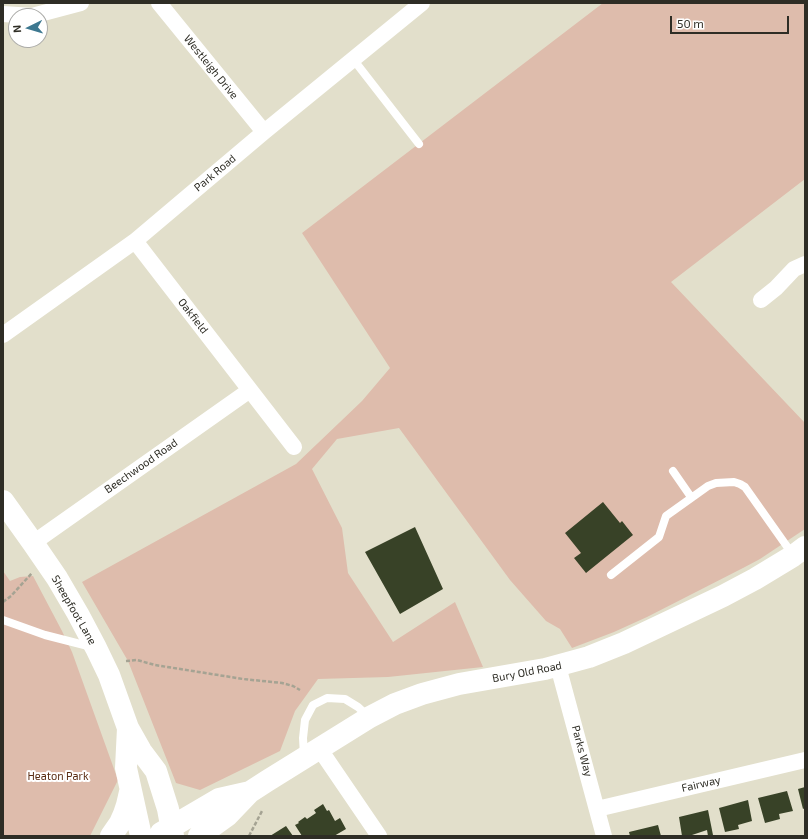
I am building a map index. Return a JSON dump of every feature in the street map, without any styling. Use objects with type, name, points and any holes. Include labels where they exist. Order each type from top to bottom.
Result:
[{"type":"main road","name":"Sheepfoot Lane","points":[[3,501],[46,561],[71,602],[109,675],[128,728],[141,751],[143,775],[160,834]]},
{"type":"main road","name":"Bury Old Road","points":[[199,836],[228,815],[250,792],[312,752],[370,717],[395,704],[459,684],[504,677],[589,658],[624,643],[755,579],[799,551]]},
{"type":"main road","name":"Sheepfoot Lane","points":[[128,728],[126,768],[130,789],[160,834]]},
{"type":"main road","points":[[111,836],[124,814],[130,789]]},
{"type":"main road","name":"Bury Old Road","points":[[160,834],[219,800],[250,792]]},
{"type":"street","points":[[3,14],[32,16],[81,3]]},
{"type":"street","name":"Westleigh Drive","points":[[159,3],[264,132]]},
{"type":"street","name":"Park Road","points":[[3,335],[135,241],[264,132],[422,3]]},
{"type":"street","name":"Oakfield","points":[[135,241],[294,448]]},
{"type":"street","points":[[761,300],[776,288],[794,269],[805,264]]},
{"type":"street","name":"Beechwood Road","points":[[33,543],[250,390]]},
{"type":"street","name":"Parks Way","points":[[558,666],[604,836]]},
{"type":"street","points":[[312,752],[379,836]]},
{"type":"street","name":"Fairway","points":[[597,809],[805,760]]},
{"type":"lane","points":[[353,59],[419,144]]},
{"type":"lane","points":[[673,471],[691,497]]},
{"type":"lane","points":[[611,575],[659,537],[666,516],[691,497],[708,486],[716,483],[728,482],[740,484],[745,487],[799,551]]},
{"type":"lane","points":[[3,620],[45,635],[96,648]]},
{"type":"lane","points":[[312,752],[303,738],[305,720],[313,705],[327,698],[345,699],[370,717]]},
{"type":"path","points":[[3,602],[46,561]]},
{"type":"path","points":[[126,661],[136,660],[155,665],[229,677],[282,683],[300,690]]},
{"type":"path","points":[[249,836],[262,811]]},
{"type":"green space","points":[[603,3],[805,3],[805,179],[671,282],[805,423],[805,529],[760,559],[743,568],[647,617],[614,632],[572,648],[560,629],[546,621],[510,580],[399,428],[337,439],[312,469],[342,528],[348,573],[393,642],[455,602],[483,667],[388,677],[318,679],[295,711],[280,751],[200,790],[176,783],[128,661],[82,582],[296,464],[362,401],[390,368],[302,233]]},
{"type":"green space","name":"Heaton Park","points":[[3,571],[10,581],[20,577],[33,576],[72,652],[118,780],[90,836],[3,836]]},
{"type":"building","points":[[603,502],[620,523],[622,521],[633,535],[586,573],[574,558],[581,553],[565,533]]},
{"type":"building","points":[[415,527],[443,589],[400,614],[365,552]]},
{"type":"building","points":[[805,787],[805,808],[803,809],[798,789]]},
{"type":"building","points":[[787,791],[793,811],[779,814],[780,819],[765,823],[758,798]]},
{"type":"building","points":[[748,800],[752,821],[738,825],[739,829],[725,832],[719,808]]},
{"type":"building","points":[[323,804],[327,811],[329,810],[335,821],[340,818],[346,829],[334,836],[302,836],[295,825],[305,817],[307,819],[316,813],[314,810]]},
{"type":"building","points":[[708,810],[713,835],[708,836],[707,830],[692,836],[682,836],[679,817]]},
{"type":"building","points":[[658,825],[661,836],[630,836],[629,832]]},
{"type":"building","points":[[286,826],[293,836],[270,836]]}]
